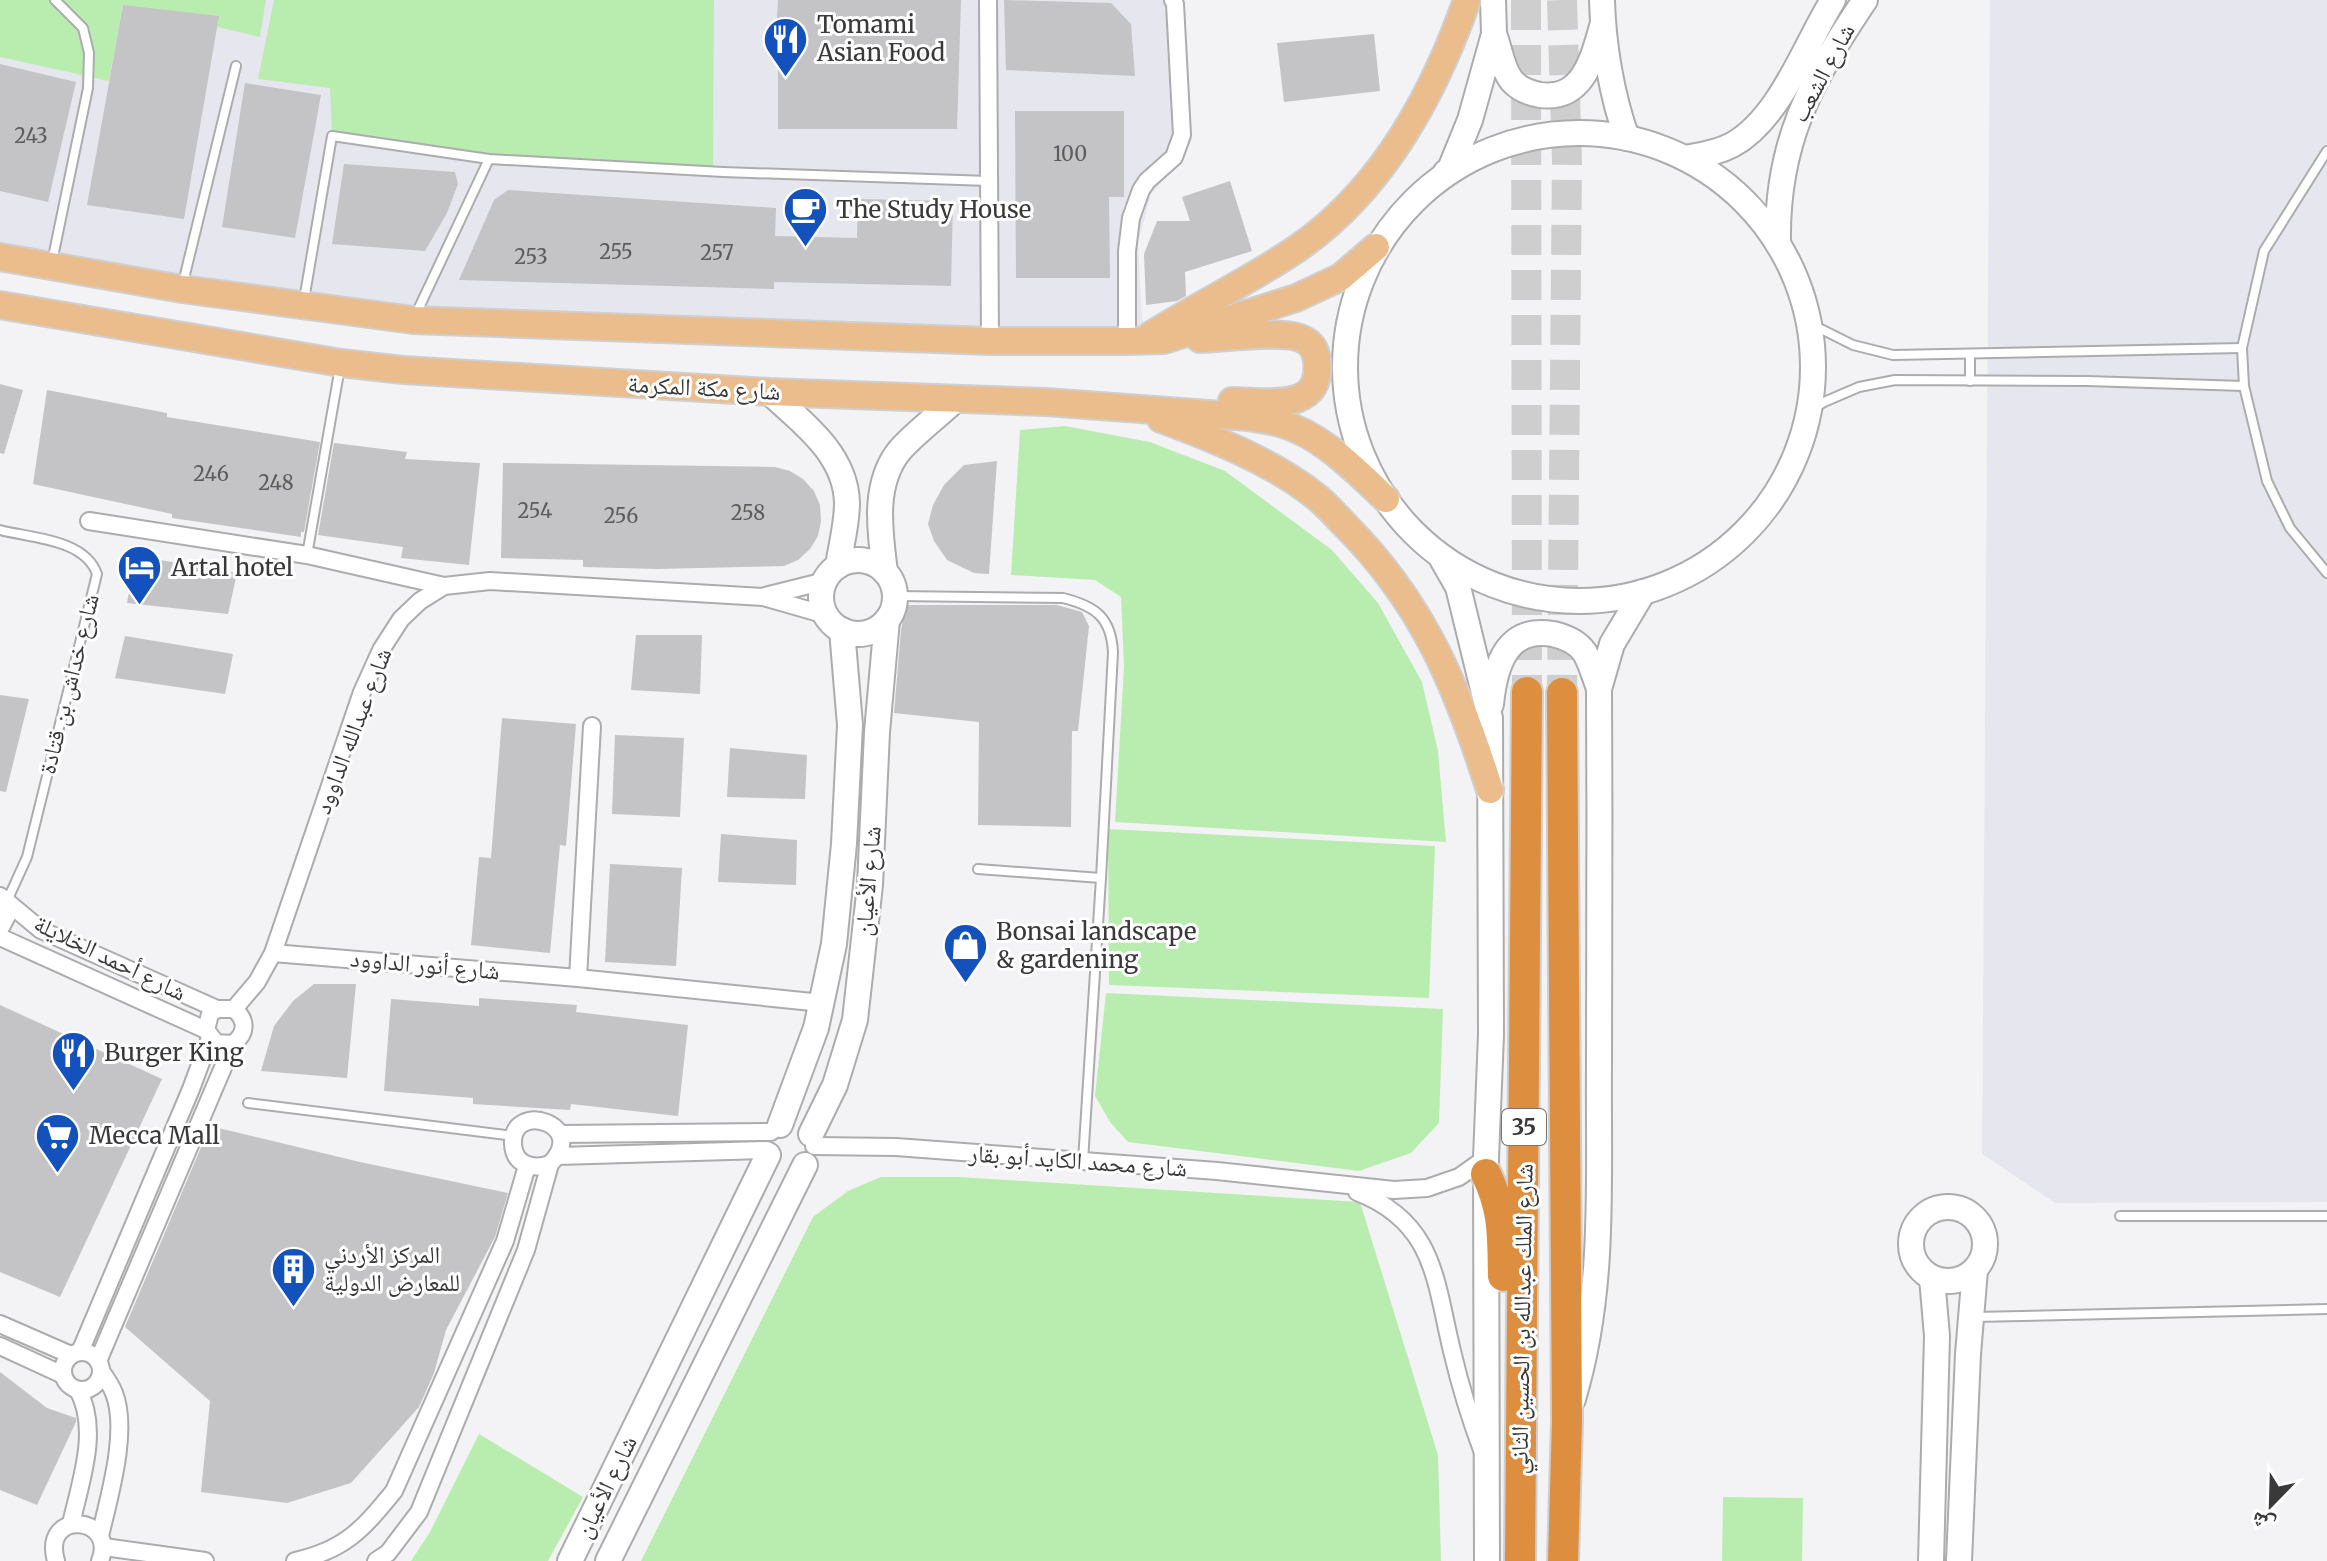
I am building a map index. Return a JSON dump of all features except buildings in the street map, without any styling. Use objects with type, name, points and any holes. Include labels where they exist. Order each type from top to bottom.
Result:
[{"type":"highway","name":"شارع الملك عبدالله بن الحسين الثاني","points":[[1520,1561],[1527,692]]},
{"type":"highway","name":"شارع الملك عبدالله بن الحسين الثاني","points":[[1562,693],[1567,1421],[1563,1561]]},
{"type":"highway","points":[[1486,1166],[1501,1212],[1506,1388],[1521,1441]]},
{"type":"main road","points":[[1145,341],[1299,247],[1355,201],[1401,138],[1432,83],[1467,0]]},
{"type":"main road","points":[[1145,341],[1270,307],[1316,290],[1341,277],[1376,247]]},
{"type":"main road","points":[[0,257],[182,289],[413,320],[990,341],[1145,341],[1289,335],[1309,342],[1315,350],[1316,376],[1309,393],[1284,402],[1046,402]]},
{"type":"main road","name":"شارع مكة المكرمة","points":[[0,305],[341,363],[403,370],[769,392],[1046,402],[1198,412],[1280,423],[1305,433],[1337,454],[1386,499]]},
{"type":"main road","points":[[1135,410],[1197,432],[1256,459],[1314,494],[1364,544],[1411,603],[1447,672],[1471,730],[1490,790]]},
{"type":"street","points":[[988,0],[990,341]]},
{"type":"street","points":[[1430,185],[1469,160],[1523,139],[1569,133],[1627,138],[1685,158],[1731,190],[1766,225],[1800,289],[1809,323],[1813,358],[1812,393],[1794,461],[1777,492],[1739,538],[1690,573],[1643,592],[1608,599],[1572,600],[1537,596],[1502,587],[1469,573],[1439,554],[1410,528],[1386,499],[1364,460],[1350,418],[1344,374],[1347,330],[1358,287],[1376,247],[1401,214],[1430,185],[1450,169],[1470,120],[1494,34],[1493,0]]},
{"type":"street","name":"شارع الشعب","points":[[1685,158],[1715,153],[1754,129],[1782,92],[1833,0]]},
{"type":"street","name":"شارع الشعب","points":[[1778,244],[1780,182],[1795,122],[1823,66],[1865,0]]},
{"type":"street","points":[[1145,341],[1127,251],[1131,218],[1141,190],[1174,157],[1182,135],[1175,1]]},
{"type":"street","points":[[1494,34],[1512,81],[1523,90],[1553,95],[1573,89],[1581,81],[1595,50],[1602,12]]},
{"type":"street","points":[[1602,12],[1618,113],[1627,138]]},
{"type":"street","points":[[769,392],[821,440],[841,472],[847,502],[832,573],[821,592],[834,623],[854,634],[867,633],[887,620],[894,608],[895,596],[885,572],[875,564],[850,561],[832,573]]},
{"type":"street","points":[[885,572],[879,531],[881,494],[888,472],[899,451],[956,399]]},
{"type":"street","points":[[89,521],[307,555],[444,586]]},
{"type":"street","points":[[1439,554],[1458,587],[1490,718]]},
{"type":"street","name":"شارع عبدالله الداوود","points":[[763,597],[832,573]]},
{"type":"street","name":"شارع عبدالله الداوود","points":[[225,1009],[257,982],[273,953],[362,692],[381,650],[401,619],[420,601],[444,586],[490,581],[763,597],[834,623]]},
{"type":"street","points":[[1567,1421],[1583,1366],[1593,1307],[1601,1192],[1599,689],[1612,644],[1643,592]]},
{"type":"street","name":"شارع الأعيان","points":[[608,1561],[810,1148],[835,1085],[855,1020],[870,885],[877,732],[887,620]]},
{"type":"street","name":"شارع الأعيان","points":[[570,1561],[772,1140],[812,1039],[834,944],[844,844],[850,725],[834,623]]},
{"type":"street","points":[[1490,718],[1494,679],[1500,663],[1508,648],[1522,637],[1542,632],[1563,636],[1574,642],[1584,651],[1599,689]]},
{"type":"street","name":"شارع الملك عبدالله بن الحسين الثاني","points":[[1487,1561],[1486,1166],[1491,1020],[1490,718]]},
{"type":"street","points":[[578,978],[592,726]]},
{"type":"street","points":[[0,929],[7,916],[4,898]]},
{"type":"street","name":"شارع أحمد الخلايلة","points":[[4,898],[41,930],[225,1009]]},
{"type":"street","name":"شارع أحمد الخلايلة","points":[[0,937],[208,1034]]},
{"type":"street","name":"شارع أنور الداوود","points":[[273,953],[578,978],[822,1003]]},
{"type":"street","points":[[225,1009],[240,1014],[244,1031],[233,1044],[99,1366],[98,1382],[89,1389],[78,1390],[68,1385],[63,1375],[64,1364],[76,1354],[191,1089],[208,1034],[210,1014],[225,1009]]},
{"type":"street","points":[[208,1034],[216,1043],[233,1044]]},
{"type":"street","points":[[376,1561],[388,1553],[419,1512],[526,1250],[554,1160],[562,1145],[560,1134],[542,1120],[530,1120],[520,1127],[514,1136],[513,1148],[518,1159],[527,1166],[539,1168],[554,1160],[772,1140],[797,1123],[810,1148],[795,1170],[784,1169],[775,1164],[772,1140]]},
{"type":"street","points":[[560,1134],[772,1140]]},
{"type":"street","name":"شارع محمد الكايد أبو بقار","points":[[810,1148],[896,1147],[1217,1171],[1394,1190],[1427,1188],[1486,1166]]},
{"type":"street","points":[[295,1561],[335,1549],[367,1524],[394,1491],[505,1241],[527,1166]]},
{"type":"street","name":"شارع محمد الكايد أبو بقار","points":[[1340,1186],[1361,1193],[1389,1209],[1412,1231],[1424,1249],[1439,1289],[1462,1390],[1487,1463]]},
{"type":"street","points":[[1959,1561],[1970,1317],[1975,1270],[1985,1249],[1981,1227],[1974,1217],[1964,1211],[1941,1207],[1921,1218],[1910,1239],[1915,1262],[1932,1278],[1955,1281],[1975,1270]]},
{"type":"street","points":[[1931,1561],[1937,1336],[1932,1278]]},
{"type":"street","points":[[0,1324],[76,1354],[89,1354],[113,1388],[119,1420],[117,1450],[101,1548]]},
{"type":"street","points":[[0,1346],[63,1375]]},
{"type":"street","points":[[71,1524],[85,1461],[88,1425],[85,1403],[78,1390]]},
{"type":"street","points":[[56,1561],[54,1539],[71,1524],[82,1523],[93,1528],[101,1548]]},
{"type":"street","points":[[101,1548],[205,1561]]},
{"type":"lane","points":[[51,267],[88,88],[89,53],[83,28],[55,0]]},
{"type":"lane","points":[[182,289],[236,66]]},
{"type":"lane","points":[[303,307],[332,136],[489,159],[723,172],[990,181]]},
{"type":"lane","points":[[2327,151],[2264,251],[2242,348],[2244,386],[2267,481],[2290,528],[2327,573]]},
{"type":"lane","points":[[413,320],[489,159]]},
{"type":"lane","points":[[1809,323],[1853,345],[1893,355],[2242,348]]},
{"type":"lane","points":[[1970,354],[1970,381]]},
{"type":"lane","points":[[307,555],[341,363]]},
{"type":"lane","points":[[1805,428],[1809,412],[1824,402],[1859,387],[1895,380],[2244,386]]},
{"type":"lane","name":"شارع خداش بن قتادة","points":[[0,530],[60,544],[84,554],[93,563],[97,574],[27,857],[4,898]]},
{"type":"lane","points":[[895,596],[1063,598],[1085,603],[1100,615],[1112,633],[1101,878],[1083,1161]]},
{"type":"lane","points":[[978,869],[1101,878]]},
{"type":"lane","points":[[248,1103],[514,1136]]},
{"type":"lane","points":[[2120,1216],[2327,1216]]},
{"type":"lane","points":[[1970,1317],[2327,1309]]},
{"type":"shaded area","points":[[0,0],[1173,0],[1181,160],[1151,194],[1138,243],[1143,335],[413,320],[0,257]]},
{"type":"shaded area","points":[[1990,0],[2327,0],[2327,1202],[2055,1203],[1982,1154]]},
{"type":"green space","points":[[0,0],[266,0],[260,37],[123,5],[109,81],[0,57]]},
{"type":"green space","points":[[274,0],[714,0],[713,171],[489,159],[332,136],[330,88],[258,79]]},
{"type":"green space","points":[[1065,426],[1150,442],[1225,471],[1332,550],[1378,603],[1422,682],[1438,751],[1446,842],[1115,822],[1124,666],[1121,597],[1095,580],[1011,575],[1020,430]]},
{"type":"green space","points":[[1108,829],[1435,846],[1429,998],[1109,985]]},
{"type":"green space","points":[[1106,993],[1443,1009],[1439,1123],[1411,1153],[1359,1171],[1128,1142],[1110,1122],[1095,1096]]},
{"type":"green space","points":[[881,1177],[958,1177],[1360,1202],[1438,1455],[1441,1561],[641,1561],[813,1217],[848,1191]]},
{"type":"green space","points":[[479,1434],[583,1497],[548,1561],[411,1561],[430,1532]]},
{"type":"green space","points":[[1723,1497],[1803,1498],[1802,1561],[1722,1561]]},
{"type":"tunnel","points":[[1526,0],[1527,692]]},
{"type":"tunnel","points":[[1562,0],[1567,162],[1562,693]]},
{"type":"place","name":"Tomami Asian Food","points":[[786,78]]},
{"type":"place","name":"The Study House","points":[[805,249]]},
{"type":"place","name":"Artal hotel","points":[[140,607]]},
{"type":"place","name":"Bonsai landscape & gardening","points":[[965,985]]},
{"type":"place","name":"Burger King","points":[[73,1092]]},
{"type":"place","name":"Mecca Mall","points":[[58,1175]]},
{"type":"place","name":"المركز الأردني للمعارض الدولية","points":[[293,1308]]}]
